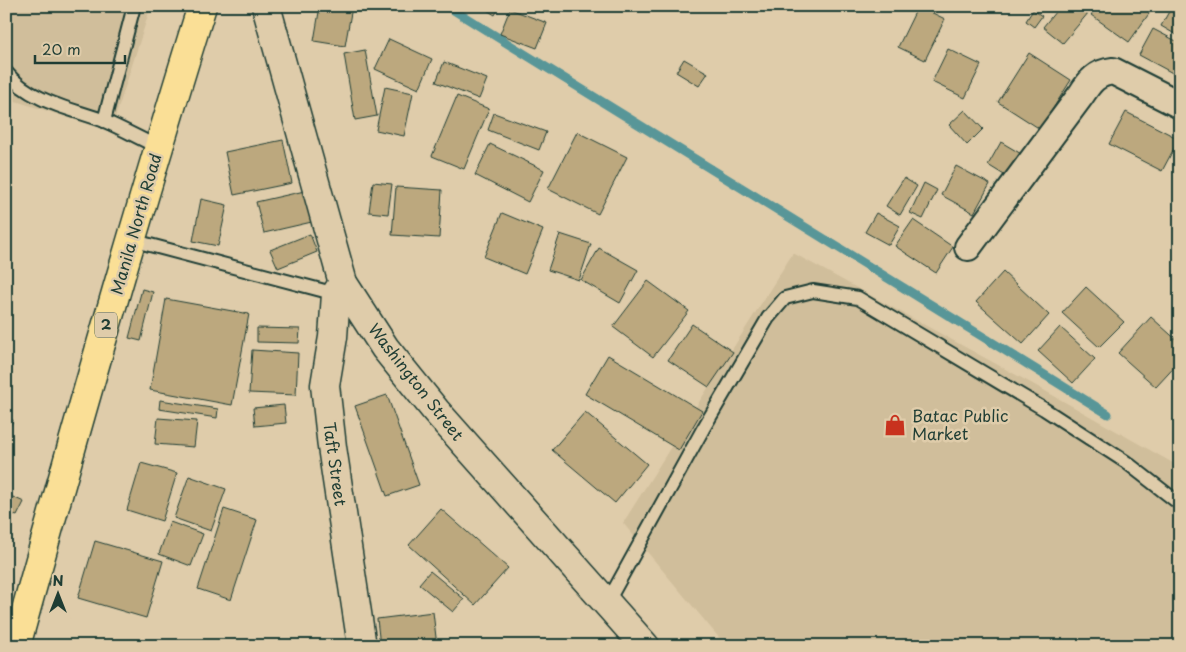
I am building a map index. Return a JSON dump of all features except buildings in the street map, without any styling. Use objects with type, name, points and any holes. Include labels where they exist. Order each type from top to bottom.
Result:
[{"type":"highway","name":"Manila North Road","points":[[16,646],[158,146],[202,6]]},
{"type":"main road","name":"Washington Street","points":[[266,6],[340,288],[436,411],[646,646]]},
{"type":"main road","name":"Taft Street","points":[[340,288],[325,385],[332,447],[362,646]]},
{"type":"street","points":[[968,247],[1081,95],[1091,78],[1113,70],[1180,105]]},
{"type":"lane","points":[[104,121],[134,6]]},
{"type":"lane","points":[[6,72],[27,91],[44,100],[104,121],[158,146]]},
{"type":"lane","points":[[131,240],[340,288]]},
{"type":"lane","points":[[607,603],[703,429],[768,318],[785,298],[813,291],[858,298],[1044,410],[1126,462],[1180,504]]},
{"type":"shaded area","points":[[6,6],[151,6],[111,131],[6,98]]},
{"type":"shaded area","name":"Batac Public Market","points":[[793,253],[1180,467],[1180,646],[726,646],[623,523]]},
{"type":"waterway","points":[[447,6],[1108,414]]},
{"type":"place","name":"Batac Public Market","points":[[895,425]]}]
